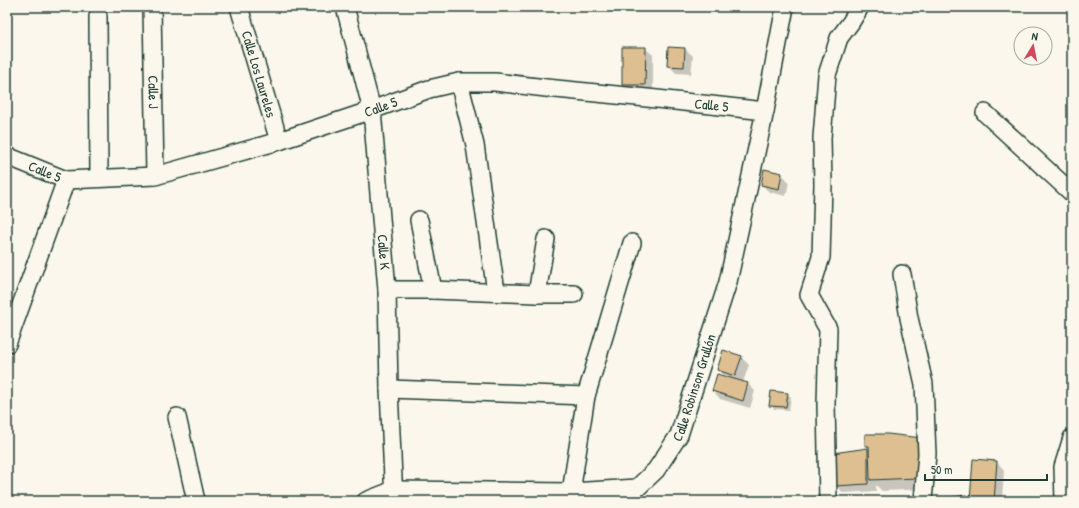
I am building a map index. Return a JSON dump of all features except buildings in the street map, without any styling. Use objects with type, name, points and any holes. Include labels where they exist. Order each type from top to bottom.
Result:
[{"type":"street","name":"Calle J","points":[[152,7],[156,176]]},
{"type":"street","name":"Calle Los Laureles","points":[[239,7],[279,141]]},
{"type":"street","name":"Calle K","points":[[344,7],[372,110],[387,290],[389,389],[394,495]]},
{"type":"street","name":"Calle Robinson Grullón","points":[[366,501],[394,495],[571,492],[637,488],[656,470],[679,435],[728,282],[765,111],[785,7]]},
{"type":"street","points":[[828,501],[826,404],[828,329],[809,296],[822,257],[822,138],[827,75],[839,38],[860,7]]},
{"type":"street","points":[[98,16],[99,178]]},
{"type":"street","name":"Calle 5","points":[[7,156],[66,180],[156,176],[279,141],[429,89],[459,82],[495,82],[765,111]]},
{"type":"street","points":[[459,82],[475,145],[496,292]]},
{"type":"street","points":[[985,113],[1072,193]]},
{"type":"street","points":[[7,344],[66,180]]},
{"type":"street","points":[[419,220],[433,290]]},
{"type":"street","points":[[537,294],[546,239]]},
{"type":"street","points":[[571,492],[586,396],[632,242]]},
{"type":"street","points":[[902,274],[909,318],[924,384],[927,454],[923,501]]},
{"type":"street","points":[[387,290],[574,294]]},
{"type":"street","points":[[389,389],[586,396]]},
{"type":"street","points":[[177,417],[196,501]]},
{"type":"street","points":[[1064,501],[1063,467],[1072,438]]}]
